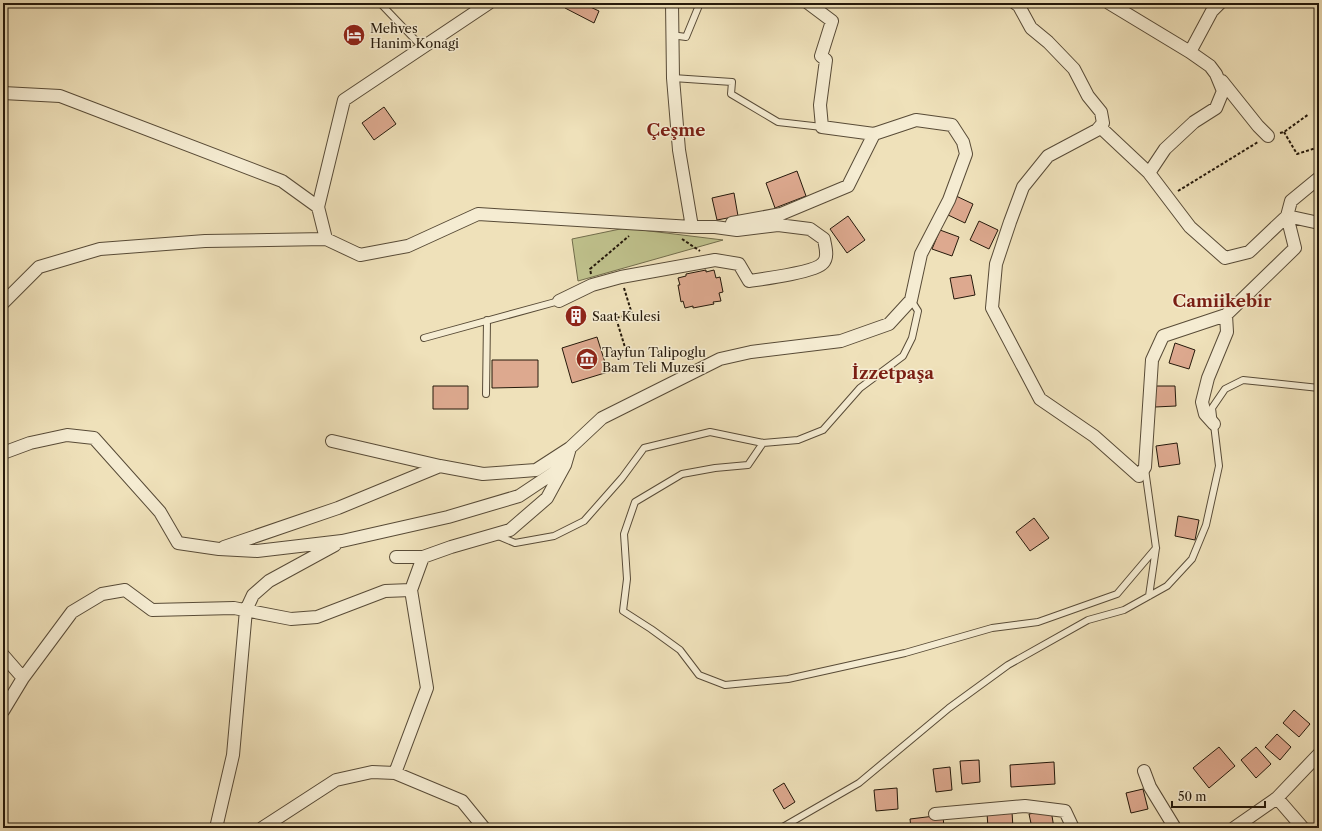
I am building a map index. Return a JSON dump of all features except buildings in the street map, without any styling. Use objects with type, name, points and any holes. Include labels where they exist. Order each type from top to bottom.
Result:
[{"type":"street","points":[[326,239],[318,207],[344,100],[489,3]]},
{"type":"street","points":[[672,3],[671,35],[673,78],[679,150],[692,227]]},
{"type":"street","points":[[332,441],[440,466],[483,474],[536,470],[570,448],[602,418],[720,359],[751,352],[841,341],[888,324],[911,300],[921,254],[949,200],[966,154],[963,142],[952,125],[916,120],[874,134],[822,126],[820,105],[826,60],[820,56],[832,21],[808,3]]},
{"type":"street","points":[[1015,3],[1019,6],[1032,28],[1074,69],[1088,96],[1101,112],[1103,123],[1097,130],[1048,156],[1023,187],[996,264],[992,308],[1040,399],[1094,436],[1138,476],[1144,467],[1152,360],[1163,336],[1226,315],[1295,248],[1287,216],[1291,202],[1319,178]]},
{"type":"street","points":[[1109,3],[1190,52],[1210,66],[1258,126],[1268,136]]},
{"type":"street","points":[[1190,52],[1212,11],[1220,3]]},
{"type":"street","points":[[1150,173],[1165,149],[1194,122],[1216,108],[1223,92],[1216,74]]},
{"type":"street","points":[[3,93],[60,96],[282,180],[318,207]]},
{"type":"street","points":[[1100,126],[1150,173],[1190,227],[1225,258],[1249,252],[1287,216]]},
{"type":"street","points":[[715,227],[782,214],[848,186],[874,134]]},
{"type":"street","points":[[3,303],[39,267],[100,249],[205,240],[326,239],[360,255],[408,246],[478,214],[692,227],[715,227],[737,230],[778,225],[810,229],[824,239],[826,256],[823,264],[814,269],[749,282],[739,264],[715,260],[621,277],[592,285],[559,301]]},
{"type":"street","points":[[1287,216],[1319,223]]},
{"type":"street","points":[[1214,424],[1205,414],[1202,402],[1208,378],[1227,332],[1226,315]]},
{"type":"street","points":[[3,453],[30,443],[67,435],[94,438],[160,512],[178,544],[220,549],[257,551],[342,542],[448,517],[518,496],[565,465]]},
{"type":"street","points":[[396,557],[423,557],[451,547],[510,530],[547,498],[565,465],[570,448]]},
{"type":"street","points":[[220,549],[338,508],[440,466]]},
{"type":"street","points":[[216,828],[233,755],[246,610],[253,595],[269,581],[342,542]]},
{"type":"street","points":[[395,773],[427,688],[411,590],[423,557]]},
{"type":"street","points":[[3,711],[23,678],[72,612],[102,594],[125,590],[152,610],[234,608],[291,618],[317,617],[385,592],[411,590]]},
{"type":"street","points":[[3,655],[23,678]]},
{"type":"street","points":[[1234,828],[1277,798],[1319,754]]},
{"type":"street","points":[[1144,771],[1150,787],[1175,828]]},
{"type":"street","points":[[262,828],[336,780],[372,772],[395,773],[462,801],[484,828]]},
{"type":"street","points":[[1277,798],[1303,828]]},
{"type":"street","points":[[935,814],[1025,806],[1065,811],[1073,828]]},
{"type":"lane","points":[[380,3],[423,48]]},
{"type":"lane","points":[[671,35],[686,37],[700,3]]},
{"type":"lane","points":[[673,78],[732,82],[731,94],[778,122],[822,126]]},
{"type":"lane","points":[[495,535],[515,543],[554,536],[584,521],[622,478],[644,448],[710,432],[763,443],[798,440],[823,430],[860,388],[903,356],[912,338],[918,311],[911,300]]},
{"type":"lane","points":[[424,338],[559,301]]},
{"type":"lane","points":[[486,394],[487,320]]},
{"type":"lane","points":[[781,828],[859,783],[949,708],[1008,665],[1088,620],[1124,610],[1166,586],[1192,559],[1206,525],[1219,466],[1212,408],[1225,389],[1243,380],[1319,388]]},
{"type":"lane","points":[[763,443],[748,466],[715,468],[682,474],[635,502],[624,534],[627,580],[623,611],[680,650],[699,675],[725,685],[788,679],[905,653],[992,628],[1038,622],[1117,594],[1156,548]]},
{"type":"lane","points":[[1144,467],[1156,548],[1150,596]]},
{"type":"path","points":[[1309,114],[1284,132],[1297,154],[1319,147]]},
{"type":"path","points":[[1167,197],[1224,164],[1268,136]]},
{"type":"path","points":[[592,285],[590,269],[632,234]]},
{"type":"path","points":[[679,237],[715,260]]},
{"type":"path","points":[[621,277],[632,314],[616,318],[627,354]]},
{"type":"green space","points":[[625,228],[723,240],[578,281],[572,239]]},
{"type":"place","name":"Mehves Hanim Konagi","points":[[354,35]]},
{"type":"place","name":"Saat Kulesi","points":[[576,316]]},
{"type":"place","name":"Tayfun Talipoglu Bam Teli Muzesi","points":[[587,359]]},
{"type":"district","name":"Çeşme","points":[[676,130]]},
{"type":"district","name":"Camiikebir","points":[[1222,301]]},
{"type":"district","name":"İzzetpaşa","points":[[893,373]]}]
